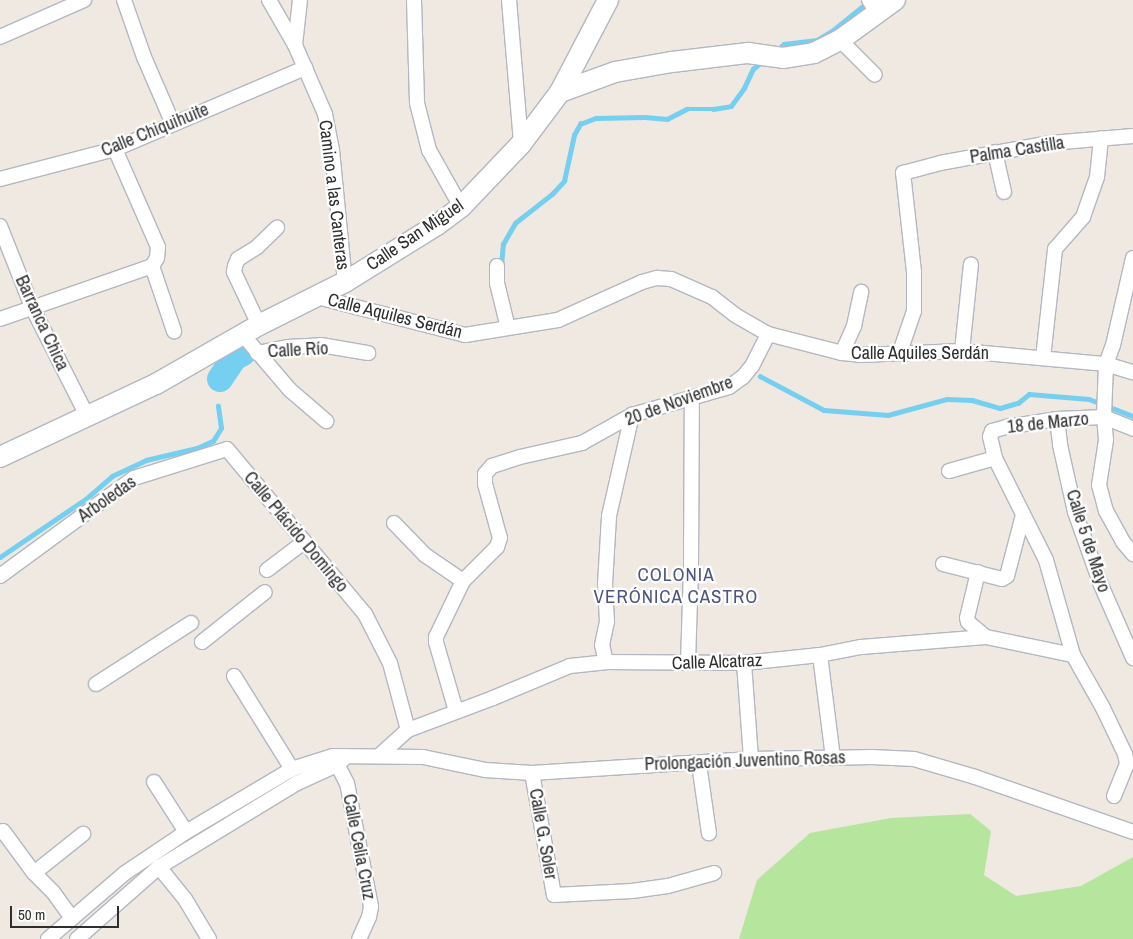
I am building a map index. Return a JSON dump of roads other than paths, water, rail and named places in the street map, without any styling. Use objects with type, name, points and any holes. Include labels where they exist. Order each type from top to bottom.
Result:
[{"type":"street","points":[[0,37],[84,0]]},
{"type":"street","points":[[124,0],[144,57],[172,124]]},
{"type":"street","name":"Camino a las Canteras","points":[[269,0],[295,45],[325,114],[332,150],[345,282]]},
{"type":"street","points":[[295,45],[300,0]]},
{"type":"street","points":[[414,0],[417,103],[429,150],[461,207]]},
{"type":"street","points":[[509,0],[521,144]]},
{"type":"street","name":"Calle San Miguel","points":[[0,457],[88,418],[156,384],[203,355],[345,282],[437,225],[461,207],[521,144],[560,92],[608,0]]},
{"type":"street","points":[[560,92],[615,72],[672,62],[748,53],[791,57],[814,52],[840,40],[874,8],[895,0]]},
{"type":"street","points":[[840,40],[875,75]]},
{"type":"street","name":"Calle Chiquihuite","points":[[0,179],[115,148],[305,68]]},
{"type":"street","name":"Palma Castilla","points":[[900,352],[914,311],[914,272],[903,173],[995,152],[1101,138],[1133,136]]},
{"type":"street","points":[[1043,358],[1054,249],[1083,217],[1097,176],[1101,138]]},
{"type":"street","points":[[0,319],[152,266],[157,258],[158,247],[115,148]]},
{"type":"street","points":[[995,152],[1004,192]]},
{"type":"street","name":"Barranca Chica","points":[[0,226],[32,307],[88,418]]},
{"type":"street","points":[[277,228],[257,247],[238,259],[234,272],[257,353],[290,390],[326,421]]},
{"type":"street","points":[[1133,258],[1113,345],[1106,364],[1104,416],[1106,440],[1099,485],[1106,511],[1123,542],[1133,554]]},
{"type":"street","points":[[962,351],[971,264]]},
{"type":"street","points":[[152,266],[174,332]]},
{"type":"street","points":[[497,266],[497,283],[501,306],[508,328]]},
{"type":"street","name":"Calle Aquiles Serdán","points":[[317,297],[454,334],[476,334],[558,320],[642,282],[657,278],[671,279],[712,297],[735,315],[768,334],[842,353],[860,355],[962,351],[1106,364],[1133,372]]},
{"type":"street","points":[[842,353],[854,326],[861,292]]},
{"type":"street","name":"20 de Noviembre","points":[[462,580],[497,548],[500,538],[485,484],[485,474],[492,466],[520,457],[582,443],[632,415],[729,387],[743,377],[752,366],[768,334]]},
{"type":"street","name":"Calle Río","points":[[257,353],[288,347],[321,346],[368,353]]},
{"type":"street","points":[[688,664],[691,566],[692,398]]},
{"type":"street","points":[[606,662],[602,645],[607,622],[605,584],[609,516],[632,415]]},
{"type":"street","name":"18 de Marzo","points":[[995,458],[990,437],[992,431],[1014,425],[1057,419],[1104,416],[1133,429]]},
{"type":"street","name":"Calle 5 de Mayo","points":[[1057,419],[1060,445],[1075,512],[1101,586],[1133,658]]},
{"type":"street","name":"Calle Plácido Domingo","points":[[227,449],[365,614],[390,663],[408,730]]},
{"type":"street","name":"Arboledas","points":[[0,576],[134,478],[227,449]]},
{"type":"street","points":[[949,471],[995,458],[1024,515],[1046,560],[1073,655],[1103,708],[1125,754],[1127,764],[1114,796]]},
{"type":"street","points":[[943,564],[1002,580],[1007,576],[1024,515]]},
{"type":"street","points":[[394,523],[425,555],[462,580],[438,631],[436,642],[456,711]]},
{"type":"street","points":[[267,570],[304,542]]},
{"type":"street","points":[[978,572],[967,618],[968,622],[986,637]]},
{"type":"street","points":[[202,642],[265,592]]},
{"type":"street","points":[[96,684],[191,623]]},
{"type":"street","name":"Calle Alcatraz","points":[[380,756],[408,730],[570,666],[606,662],[744,663],[861,647],[986,637],[1073,655]]},
{"type":"street","points":[[820,654],[833,758]]},
{"type":"street","points":[[744,663],[752,759]]},
{"type":"street","points":[[234,676],[292,769]]},
{"type":"street","name":"Prolongación Juventino Rosas","points":[[48,939],[71,917],[125,873],[186,832],[292,769],[339,759],[380,756],[423,757],[485,770],[532,773],[598,767],[698,764],[752,759],[872,757],[914,759],[975,777],[1133,832]]},
{"type":"street","name":"Prolongación Juventino Rosas","points":[[77,939],[159,866],[339,759]]},
{"type":"street","name":"Calle Celia Cruz","points":[[339,759],[352,804],[371,907],[369,917],[359,939]]},
{"type":"street","points":[[698,764],[708,833]]},
{"type":"street","name":"Calle G. Soler","points":[[532,773],[554,895],[632,891],[668,886],[714,873]]},
{"type":"street","points":[[154,782],[186,832]]},
{"type":"street","points":[[3,831],[34,873],[54,892],[71,917]]},
{"type":"street","points":[[34,873],[83,834]]},
{"type":"street","points":[[159,866],[185,899],[209,939]]},
{"type":"waterway","points":[[777,50],[784,44],[817,40],[832,31],[869,1]]},
{"type":"waterway","points":[[501,266],[503,244],[515,223],[552,194],[564,181],[574,135],[580,124],[596,118],[645,117],[667,119],[687,109],[713,109],[731,106],[744,88],[753,69],[763,61]]},
{"type":"waterway","points":[[220,379],[234,358],[243,353]]},
{"type":"waterway","points":[[760,376],[824,410],[888,415],[947,399],[972,400],[1000,408],[1018,403],[1029,394],[1089,399],[1133,416]]},
{"type":"waterway","points":[[0,557],[87,498],[112,476],[146,460],[197,448],[213,441],[221,428],[218,406]]},
{"type":"district","name":"COLONIA VERÓNICA CASTRO","points":[[676,586]]}]
